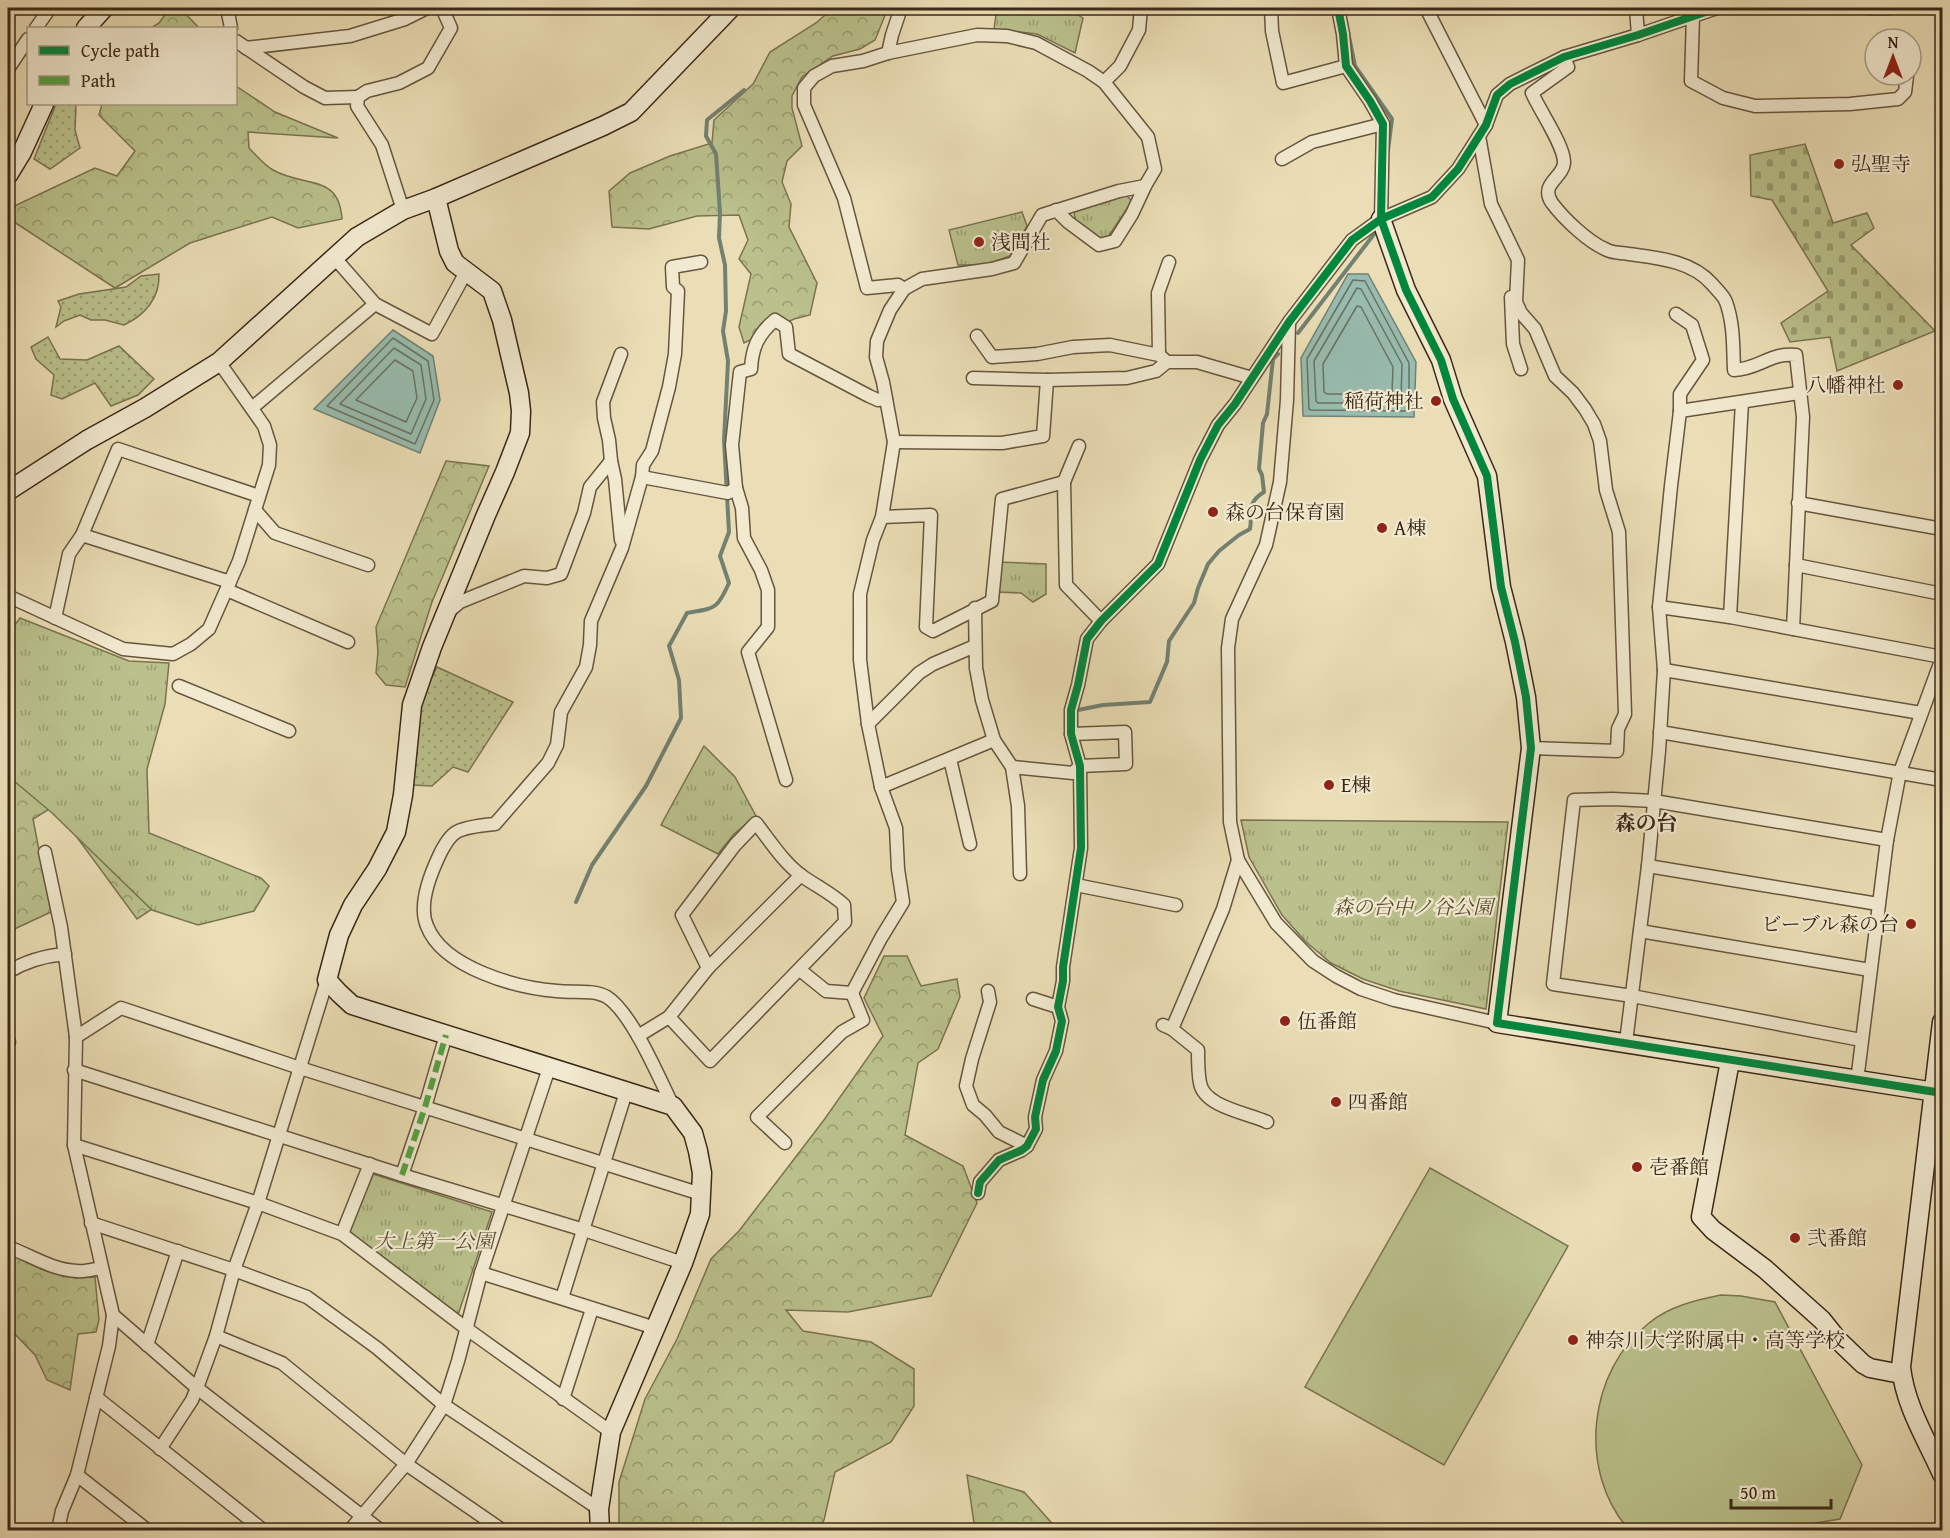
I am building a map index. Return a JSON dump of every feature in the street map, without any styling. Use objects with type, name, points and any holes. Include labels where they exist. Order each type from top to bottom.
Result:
[{"type":"street","points":[[37,27],[50,8]]},
{"type":"street","points":[[87,27],[104,8]]},
{"type":"street","points":[[227,8],[231,27]]},
{"type":"street","points":[[241,45],[350,36],[405,19],[427,8]]},
{"type":"street","points":[[241,45],[324,98],[358,97],[367,91],[399,83],[429,68],[451,28],[442,8]]},
{"type":"street","points":[[8,491],[87,440],[145,408],[219,362],[357,237],[403,210],[436,198],[631,112],[730,8]]},
{"type":"street","points":[[888,53],[901,8]]},
{"type":"street","points":[[1104,82],[1120,66],[1139,30],[1141,8]]},
{"type":"street","points":[[1271,8],[1272,30],[1283,83],[1346,66]]},
{"type":"street","points":[[1338,8],[1346,66],[1370,100],[1383,124],[1381,219],[1406,290],[1441,360],[1454,399],[1487,476],[1501,560],[1502,587],[1526,697],[1531,748],[1497,1023]]},
{"type":"street","points":[[1426,8],[1486,125]]},
{"type":"street","points":[[1636,8],[1638,35]]},
{"type":"street","points":[[978,1193],[980,1182],[999,1160],[1027,1146],[1036,1129],[1035,1117],[1043,1080],[1056,1051],[1062,1021],[1058,1007],[1064,981],[1063,967],[1081,848],[1080,766],[1071,734],[1071,710],[1087,639],[1101,621],[1158,564],[1200,460],[1218,425],[1289,322],[1352,240],[1381,219],[1432,197],[1458,169],[1486,125],[1497,95],[1510,84],[1564,57],[1717,8]]},
{"type":"street","points":[[1868,8],[1890,8]]},
{"type":"street","points":[[1693,16],[1691,81],[1723,98],[1755,106],[1850,104],[1898,99],[1905,92],[1906,87]]},
{"type":"street","points":[[904,289],[898,285],[867,288],[844,198],[804,105],[804,88],[814,76],[832,66],[977,35],[1008,36],[1036,43],[1088,71],[1104,82],[1148,137],[1155,169],[1115,241],[1099,245],[1056,210]]},
{"type":"street","points":[[8,69],[27,40]]},
{"type":"street","points":[[1564,57],[1568,67],[1532,93],[1562,146],[1564,164],[1560,173],[1551,182],[1549,189],[1551,201],[1575,228],[1608,250],[1664,258],[1688,266],[1705,276],[1725,300],[1732,328],[1734,370],[1747,369],[1783,353],[1796,355],[1803,417],[1793,629]]},
{"type":"street","points":[[358,97],[357,106],[382,145],[403,210]]},
{"type":"street","points":[[8,174],[22,152],[44,105]]},
{"type":"street","points":[[1282,159],[1312,142],[1383,124]]},
{"type":"street","points":[[1479,136],[1491,204],[1518,260],[1516,302],[1521,313],[1535,329],[1555,376],[1573,393],[1594,424],[1600,441],[1606,490],[1618,532],[1625,714],[1618,729],[1617,751],[1531,748]]},
{"type":"street","points":[[785,1143],[757,1117],[842,1032],[863,1020],[852,993],[903,902],[898,869],[896,828],[881,787],[868,724],[860,660],[860,594],[873,540],[882,517],[894,442],[876,357],[877,341],[890,310],[904,289],[922,279],[992,269],[1014,263],[1042,215],[1119,191],[1145,186]]},
{"type":"street","points":[[160,1449],[192,1400],[216,1336],[234,1270],[258,1203],[339,935],[353,905],[377,869],[396,832],[403,795],[412,705],[432,647],[506,472],[520,433],[521,411],[502,320],[492,291],[455,263],[449,251],[436,198]]},
{"type":"street","points":[[334,257],[375,304],[432,334],[466,272]]},
{"type":"street","points":[[600,1530],[599,1509],[611,1432],[683,1263],[700,1214],[702,1173],[693,1133],[673,1106],[638,1036],[606,996],[526,987],[484,974],[461,962],[440,946],[426,926],[424,902],[429,879],[441,853],[455,833],[495,824],[548,763],[557,745],[561,712],[586,668],[591,621],[622,548],[642,477],[643,465],[652,452],[669,387],[675,354],[678,291],[673,287],[672,267],[701,262]]},
{"type":"street","points":[[973,378],[1001,381],[1127,378],[1156,371],[1163,358],[1158,293],[1169,262]]},
{"type":"street","points":[[1517,278],[1511,285],[1513,344],[1521,369]]},
{"type":"street","points":[[252,408],[375,304]]},
{"type":"street","points":[[1626,1042],[1648,866],[1660,732],[1664,670],[1659,607],[1680,394],[1703,360],[1692,325],[1676,314]]},
{"type":"street","points":[[786,780],[747,652],[768,627],[768,590],[761,570],[744,538],[742,507],[736,488],[732,445],[740,372],[751,369],[752,356],[762,330],[775,320],[786,327],[789,354],[869,396],[878,400],[886,399]]},
{"type":"street","points":[[1289,322],[1287,400],[1281,482],[1266,545],[1232,619],[1228,648],[1230,822],[1238,860],[1276,923],[1313,961],[1361,989],[1394,1000],[1497,1023],[1939,1093]]},
{"type":"street","points":[[977,336],[992,357],[1037,354],[1072,347],[1110,345],[1163,358],[1197,362],[1252,378]]},
{"type":"street","points":[[621,354],[603,402],[610,461],[615,479],[622,548]]},
{"type":"street","points":[[8,596],[123,649],[172,654],[191,644],[210,629],[229,586],[255,510],[269,465],[270,445],[264,426],[219,362]]},
{"type":"street","points":[[894,442],[1002,443],[1043,435],[1047,380]]},
{"type":"street","points":[[1680,411],[1799,393]]},
{"type":"street","points":[[1730,617],[1742,402]]},
{"type":"street","points":[[1002,430],[1002,443]]},
{"type":"street","points":[[1079,446],[1064,482],[1066,585],[1101,621]]},
{"type":"street","points":[[55,618],[69,554],[82,535],[118,449],[259,496]]},
{"type":"street","points":[[446,614],[460,602],[524,576],[547,578],[561,574],[584,513],[590,487],[610,461]]},
{"type":"street","points":[[642,477],[728,493],[736,488]]},
{"type":"street","points":[[882,517],[931,515],[927,627],[933,631],[992,601],[1002,499],[1064,482]]},
{"type":"street","points":[[1798,503],[1942,529]]},
{"type":"street","points":[[255,510],[275,533],[368,565]]},
{"type":"street","points":[[82,535],[229,586],[348,642]]},
{"type":"street","points":[[1796,565],[1942,594]]},
{"type":"street","points":[[1659,607],[1730,617],[1942,658],[1900,772],[1878,904],[1857,1081]]},
{"type":"street","points":[[975,608],[976,668],[980,690],[994,740],[1012,766],[1018,806],[1020,874]]},
{"type":"street","points":[[868,724],[919,673],[933,664],[975,646]]},
{"type":"street","points":[[1664,670],[1921,713]]},
{"type":"street","points":[[179,686],[289,731]]},
{"type":"street","points":[[1012,766],[1073,773],[1080,766],[1126,764],[1125,732],[1071,734]]},
{"type":"street","points":[[1660,732],[1942,780]]},
{"type":"street","points":[[881,787],[994,740]]},
{"type":"street","points":[[950,759],[970,844]]},
{"type":"street","points":[[1861,1040],[1632,996],[1553,984],[1574,800],[1654,801],[1887,840]]},
{"type":"street","points":[[669,1017],[710,1061],[845,922],[844,905],[786,862],[756,823],[735,845],[682,915],[708,968]]},
{"type":"street","points":[[45,852],[62,927],[76,1037],[74,1145],[112,1315],[109,1346],[76,1475],[62,1510],[58,1530]]},
{"type":"street","points":[[1238,860],[1223,909],[1168,1027],[1198,1050],[1200,1086],[1207,1098],[1234,1111],[1267,1122]]},
{"type":"street","points":[[1648,866],[1878,904]]},
{"type":"street","points":[[638,1036],[669,1017],[708,968],[801,875]]},
{"type":"street","points":[[1076,885],[1176,905]]},
{"type":"street","points":[[1640,931],[1870,970]]},
{"type":"street","points":[[8,972],[24,962],[64,954]]},
{"type":"street","points":[[800,970],[826,991],[852,993]]},
{"type":"street","points":[[327,980],[352,1005],[673,1106]]},
{"type":"street","points":[[988,991],[990,1002],[966,1086],[973,1105],[999,1132],[1027,1146]]},
{"type":"street","points":[[1033,999],[1058,1007]]},
{"type":"street","points":[[76,1037],[121,1008],[300,1068],[701,1194]]},
{"type":"street","points":[[1942,1022],[1939,1093],[1904,1333],[1902,1374],[1916,1418],[1942,1474]]},
{"type":"street","points":[[402,1175],[446,1035]]},
{"type":"street","points":[[1730,1060],[1701,1217],[1713,1230],[1765,1269],[1822,1320],[1838,1340],[1863,1364],[1870,1368],[1902,1374]]},
{"type":"street","points":[[350,1530],[406,1464],[444,1405],[502,1205],[527,1138],[549,1068]]},
{"type":"street","points":[[74,1071],[683,1263]]},
{"type":"street","points":[[562,1298],[626,1092]]},
{"type":"street","points":[[74,1145],[258,1203],[342,1234],[466,1329],[611,1432]]},
{"type":"street","points":[[342,1234],[370,1164]]},
{"type":"street","points":[[91,1223],[234,1270],[307,1297],[376,1348],[444,1405],[599,1509]]},
{"type":"street","points":[[8,1247],[43,1263],[77,1271],[101,1268]]},
{"type":"street","points":[[147,1345],[178,1251]]},
{"type":"street","points":[[481,1274],[656,1328]]},
{"type":"street","points":[[563,1399],[592,1309]]},
{"type":"street","points":[[112,1315],[197,1388],[380,1530]]},
{"type":"street","points":[[216,1336],[282,1363],[406,1464],[502,1530]]},
{"type":"street","points":[[96,1397],[257,1529]]},
{"type":"street","points":[[76,1475],[147,1530]]},
{"type":"green space","points":[[170,8],[180,8],[198,27],[153,27],[159,23]]},
{"type":"green space","points":[[833,8],[888,8],[875,40],[860,49],[833,56],[802,77],[792,96],[792,108],[802,146],[787,161],[782,182],[791,204],[789,227],[817,283],[810,315],[794,319],[744,343],[739,327],[751,274],[739,259],[748,240],[739,215],[697,216],[649,229],[612,227],[609,191],[630,173],[670,156],[712,143],[714,120],[753,84],[770,52],[816,23]]},
{"type":"green space","points":[[997,8],[1053,8],[1074,13],[1083,18],[1075,53],[1037,34],[994,29]]},
{"type":"green space","points":[[237,87],[275,112],[338,138],[248,132],[249,148],[263,163],[285,175],[318,184],[334,194],[342,219],[298,228],[272,217],[190,243],[115,288],[8,218],[8,209],[95,168],[117,176],[135,151],[99,115],[102,105],[237,105]]},
{"type":"green space","points":[[56,105],[76,105],[75,130],[80,148],[50,169],[34,159]]},
{"type":"green space","points":[[1805,144],[1833,223],[1867,213],[1874,228],[1851,245],[1935,331],[1837,371],[1830,337],[1790,342],[1781,323],[1828,291],[1772,200],[1751,196],[1750,155]]},
{"type":"green space","points":[[1126,195],[1132,201],[1108,237],[1098,239],[1076,222],[1074,213],[1078,207]]},
{"type":"green space","points":[[1022,212],[1027,226],[1010,256],[984,265],[958,265],[949,230]]},
{"type":"green space","points":[[159,274],[157,291],[150,305],[132,321],[124,325],[105,320],[91,320],[80,315],[56,327],[61,307],[58,301],[79,294],[126,287],[141,276]]},
{"type":"green space","points":[[48,337],[60,359],[87,360],[119,346],[154,379],[138,395],[111,406],[95,383],[62,399],[51,395],[54,375],[36,359],[31,347]]},
{"type":"green space","points":[[446,461],[489,466],[432,602],[405,687],[386,685],[376,673],[378,652],[376,627]]},
{"type":"green space","points":[[998,562],[1046,564],[1046,594],[1033,602],[1021,593],[997,592]]},
{"type":"green space","points":[[20,618],[129,661],[169,663],[165,704],[147,769],[149,833],[261,878],[269,886],[254,911],[198,925],[152,910],[51,812],[8,776],[8,634]]},
{"type":"green space","points":[[437,667],[513,702],[468,772],[453,767],[432,786],[413,785],[421,699]]},
{"type":"green space","points":[[8,715],[169,898],[137,919],[54,806],[33,819],[51,912],[8,932]]},
{"type":"green space","points":[[704,746],[735,777],[756,816],[734,834],[718,854],[661,825]]},
{"type":"green space","name":"森の台中ノ谷公園","points":[[1241,820],[1508,822],[1486,1009],[1399,991],[1363,979],[1331,963],[1305,941],[1282,915],[1249,857]]},
{"type":"green space","points":[[884,956],[907,956],[921,986],[957,979],[960,997],[938,1049],[918,1063],[905,1135],[963,1166],[977,1203],[931,1296],[848,1312],[786,1310],[803,1331],[871,1342],[914,1369],[914,1406],[891,1442],[835,1472],[824,1520],[818,1530],[619,1530],[619,1482],[645,1399],[677,1339],[711,1259],[739,1231],[824,1120],[883,1036],[864,998]]},
{"type":"green space","points":[[1430,1168],[1568,1246],[1444,1465],[1305,1387]]},
{"type":"green space","name":"大上第一公園","points":[[370,1173],[492,1212],[457,1318],[348,1233]]},
{"type":"green space","points":[[8,1254],[32,1261],[41,1269],[75,1278],[95,1277],[99,1320],[96,1332],[78,1334],[70,1390],[47,1380],[35,1355],[8,1327]]},
{"type":"green space","points":[[1721,1295],[1775,1302],[1862,1465],[1840,1519],[1773,1530],[1629,1530],[1612,1506],[1602,1480],[1596,1451],[1597,1422],[1602,1394],[1613,1367],[1628,1343],[1657,1317],[1684,1304]]},
{"type":"green space","points":[[967,1475],[1024,1492],[1058,1530],[975,1530]]},
{"type":"water","points":[[1348,274],[1368,274],[1416,362],[1414,417],[1303,416],[1301,358]]},
{"type":"water","points":[[393,330],[433,356],[440,400],[420,453],[314,409]]},
{"type":"waterway","points":[[1348,32],[1355,66],[1392,119],[1388,150]]},
{"type":"waterway","points":[[576,902],[592,865],[646,786],[681,718],[679,680],[669,646],[687,613],[714,606],[729,583],[720,556],[729,532],[724,440],[728,361],[723,331],[726,311],[725,265],[719,238],[720,213],[716,154],[706,136],[707,120],[744,90]]},
{"type":"waterway","points":[[1298,333],[1378,229]]},
{"type":"waterway","points":[[1078,710],[1103,705],[1150,702],[1167,662],[1169,641],[1194,603],[1208,564],[1219,551],[1250,529],[1252,504],[1264,492],[1259,469],[1263,423],[1267,414],[1273,359],[1278,354]]},
{"type":"marked path","points":[[402,1175],[446,1035]]},
{"type":"cycle path","points":[[1338,8],[1346,66],[1383,124],[1381,219],[1406,290],[1441,360],[1453,399],[1487,476],[1501,587],[1526,697],[1531,748],[1497,1023],[1942,1093]]},
{"type":"cycle path","points":[[978,1193],[980,1182],[999,1160],[1027,1146],[1036,1129],[1035,1117],[1043,1080],[1056,1051],[1062,1021],[1058,1007],[1081,848],[1080,766],[1071,734],[1071,710],[1087,639],[1101,621],[1158,564],[1200,460],[1218,425],[1235,404],[1289,322],[1352,240],[1381,219],[1432,197],[1458,169],[1486,125],[1497,95],[1510,84],[1564,57],[1717,8]]},
{"type":"place","name":"弘聖寺","points":[[1839,164]]},
{"type":"place","name":"浅間社","points":[[979,242]]},
{"type":"place","name":"八幡神社","points":[[1898,385]]},
{"type":"place","name":"稲荷神社","points":[[1436,401]]},
{"type":"place","name":"森の台保育園","points":[[1213,512]]},
{"type":"place","name":"A棟","points":[[1382,528]]},
{"type":"place","name":"E棟","points":[[1329,785]]},
{"type":"place","name":"ビーブル森の台","points":[[1911,924]]},
{"type":"place","name":"伍番館","points":[[1285,1021]]},
{"type":"place","name":"四番館","points":[[1336,1102]]},
{"type":"place","name":"壱番館","points":[[1637,1167]]},
{"type":"place","name":"弐番館","points":[[1795,1238]]},
{"type":"place","name":"神奈川大学附属中・高等学校","points":[[1573,1340]]},
{"type":"district","name":"森の台","points":[[1646,823]]}]
